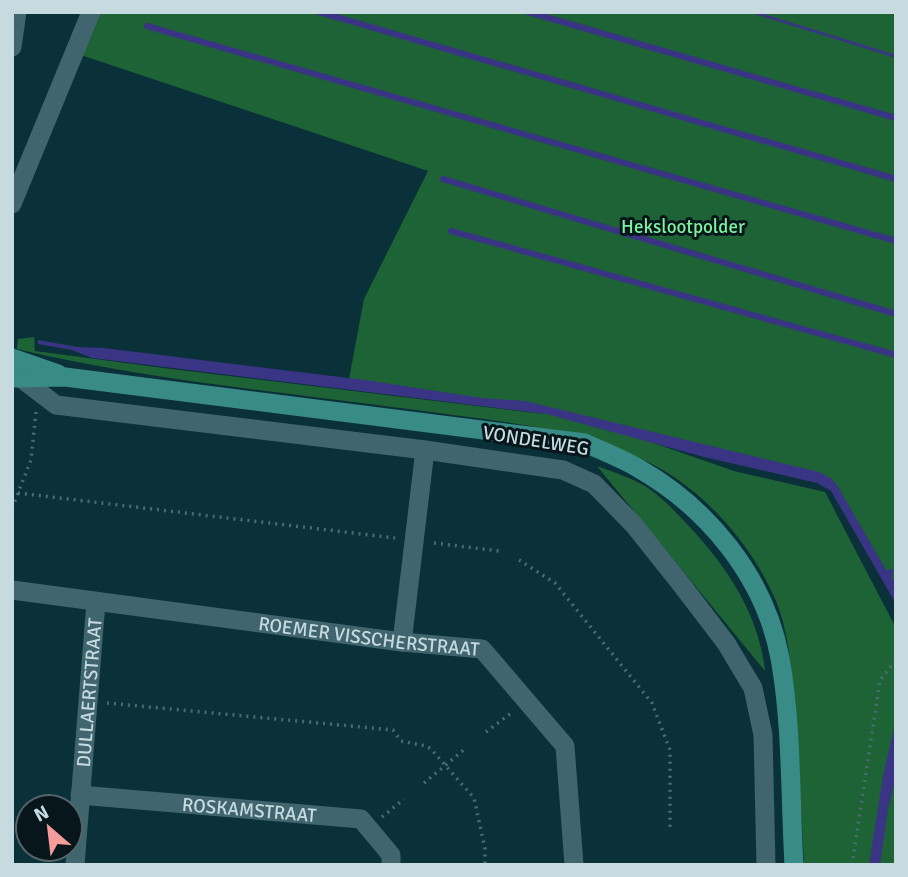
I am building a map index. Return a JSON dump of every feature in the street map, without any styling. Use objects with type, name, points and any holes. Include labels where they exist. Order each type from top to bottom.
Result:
[{"type":"main road","name":"VONDELWEG","points":[[12,358],[65,377]]},
{"type":"main road","name":"VONDELWEG","points":[[17,378],[65,377],[585,443],[636,467],[663,484],[699,513],[728,545],[752,582],[772,629],[780,659],[784,696],[794,865]]},
{"type":"street","points":[[12,47],[17,12]]},
{"type":"street","points":[[12,204],[91,12]]},
{"type":"street","name":"VONDELWEG","points":[[17,378],[56,405],[425,450],[563,470],[594,484],[634,525],[726,643],[753,688],[763,735],[766,865]]},
{"type":"street","points":[[402,642],[425,450]]},
{"type":"street","name":"ROEMER VISSCHERSTRAAT","points":[[12,590],[402,642],[482,649],[565,746],[574,865]]},
{"type":"street","name":"DULLAERTSTRAAT","points":[[80,793],[96,602]]},
{"type":"street","name":"ROSKAMSTRAAT","points":[[84,795],[361,819],[369,828]]},
{"type":"street","points":[[369,828],[391,855],[391,865]]},
{"type":"path","points":[[12,508],[31,460],[37,403]]},
{"type":"path","points":[[18,493],[499,551]]},
{"type":"path","points":[[519,560],[555,583],[652,703],[670,750],[670,829]]},
{"type":"path","points":[[852,865],[880,680],[896,660]]},
{"type":"path","points":[[486,732],[527,701]]},
{"type":"path","points":[[88,702],[393,730],[401,741],[426,746],[474,798],[485,849],[485,865]]},
{"type":"path","points":[[424,783],[466,748]]},
{"type":"path","points":[[369,828],[404,799]]},
{"type":"green space","name":"Hekslootpolder","points":[[96,12],[896,12],[896,594],[831,486],[558,417],[645,440],[734,471],[825,492],[896,628],[896,865],[804,865],[792,676],[788,645],[776,601],[754,560],[725,522],[691,489],[652,464],[596,442],[536,427],[165,377],[17,349],[18,339],[34,337],[35,351],[544,414],[349,379],[364,299],[428,171],[81,55]]},
{"type":"green space","points":[[597,466],[651,490],[678,514],[714,555],[748,609],[756,629],[765,671]]},
{"type":"shaded area","points":[[748,12],[757,12],[896,55],[896,58]]},
{"type":"shaded area","points":[[38,340],[365,380],[482,398],[525,401],[819,472],[837,485],[886,570],[894,569],[892,577],[896,583],[896,604],[831,491],[817,483],[704,457],[547,414],[92,358],[72,350],[38,344]]},
{"type":"shaded area","points":[[896,720],[896,776],[880,865],[869,865],[883,776]]},
{"type":"waterway","points":[[319,12],[896,179]]},
{"type":"waterway","points":[[528,12],[896,118]]},
{"type":"waterway","points":[[147,26],[896,241]]},
{"type":"waterway","points":[[443,179],[896,314]]},
{"type":"waterway","points":[[451,231],[896,355]]}]
